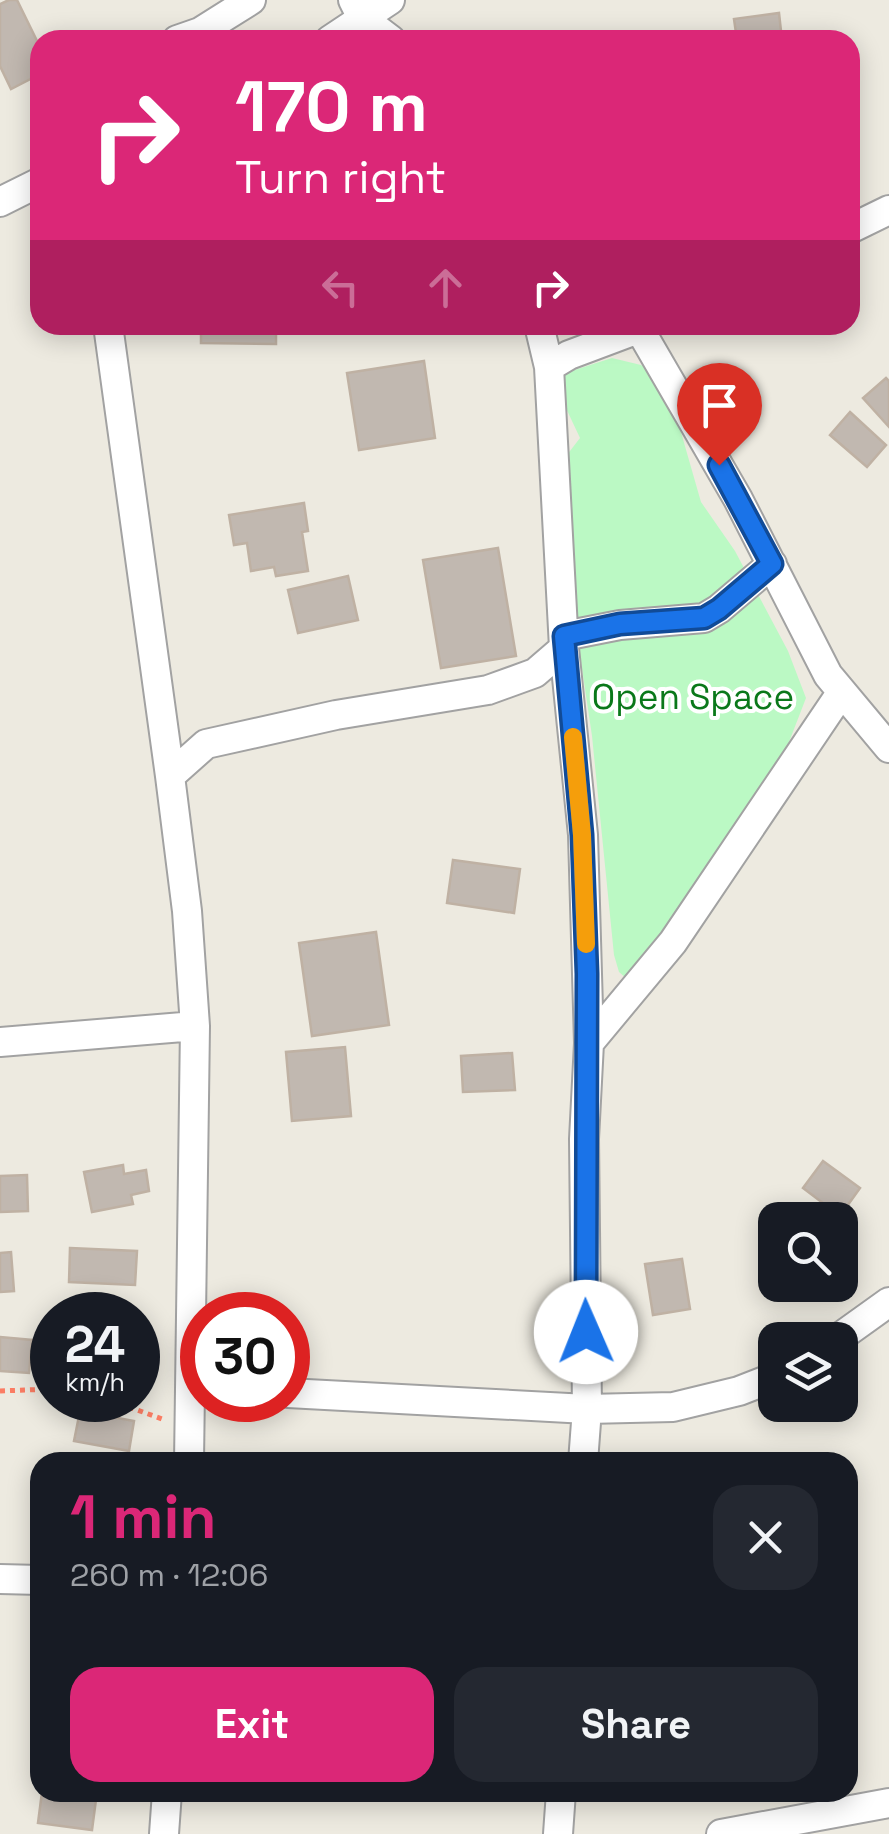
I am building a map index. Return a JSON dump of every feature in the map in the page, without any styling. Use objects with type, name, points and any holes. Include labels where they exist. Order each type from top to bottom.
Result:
[{"type":"street","points":[[203,30],[251,0]]},
{"type":"street","points":[[339,30],[358,9],[390,0]]},
{"type":"street","points":[[358,9],[380,30]]},
{"type":"street","points":[[0,202],[30,187]]},
{"type":"street","points":[[860,224],[889,210]]},
{"type":"street","points":[[109,335],[187,911],[195,1026],[195,1292]]},
{"type":"street","points":[[541,335],[549,367],[564,642],[582,835],[589,1044],[584,1139],[584,1452]]},
{"type":"street","points":[[549,367],[569,355],[625,335]]},
{"type":"street","points":[[649,335],[828,675],[889,748]]},
{"type":"street","points":[[170,776],[206,744],[336,715],[488,690],[535,673],[564,642],[620,624],[704,618],[772,564]]},
{"type":"street","points":[[589,1044],[673,942],[841,693]]},
{"type":"street","points":[[0,1042],[195,1026]]},
{"type":"street","points":[[858,1324],[889,1302]]},
{"type":"street","points":[[310,1394],[586,1409],[673,1407],[758,1384]]},
{"type":"street","points":[[189,1452],[193,1422]]},
{"type":"street","points":[[0,1579],[30,1580]]},
{"type":"street","points":[[164,1834],[166,1802]]},
{"type":"street","points":[[558,1834],[560,1802]]},
{"type":"street","points":[[720,1834],[760,1830],[889,1804]]},
{"type":"path","points":[[0,1391],[30,1390]]},
{"type":"green space","name":"Open Space","points":[[612,358],[641,365],[666,380],[701,502],[735,551],[788,651],[806,698],[767,799],[634,985],[619,972],[614,955],[592,736],[553,473],[580,438],[564,404],[565,373]]},
{"type":"building","points":[[17,0],[32,30],[30,79],[11,89],[0,66],[0,4]]},
{"type":"building","points":[[779,13],[781,30],[736,30],[734,19]]},
{"type":"building","points":[[201,335],[276,335],[276,344],[201,343]]},
{"type":"building","points":[[424,361],[435,438],[359,450],[347,373]]},
{"type":"building","points":[[886,378],[889,381],[889,427],[863,398]]},
{"type":"building","points":[[850,412],[886,445],[867,467],[830,435]]},
{"type":"building","points":[[304,503],[308,531],[302,532],[308,571],[276,576],[274,567],[251,571],[247,543],[234,545],[229,515]]},
{"type":"building","points":[[498,548],[516,656],[441,668],[423,560]]},
{"type":"building","points":[[348,576],[358,620],[298,633],[288,590]]},
{"type":"building","points":[[453,860],[520,869],[514,913],[447,903]]},
{"type":"building","points":[[376,932],[389,1025],[312,1036],[299,943]]},
{"type":"building","points":[[345,1047],[351,1116],[292,1121],[286,1052]]},
{"type":"building","points":[[512,1053],[515,1090],[463,1092],[461,1056]]},
{"type":"building","points":[[823,1161],[860,1188],[850,1202],[822,1202],[803,1188]]},
{"type":"building","points":[[123,1165],[124,1174],[146,1170],[149,1191],[131,1195],[133,1204],[92,1212],[84,1172]]},
{"type":"building","points":[[27,1175],[28,1211],[0,1212],[0,1176]]},
{"type":"building","points":[[70,1248],[137,1251],[135,1285],[69,1282]]},
{"type":"building","points":[[11,1252],[14,1291],[0,1292],[0,1253]]},
{"type":"building","points":[[682,1259],[690,1309],[653,1315],[645,1264]]},
{"type":"building","points":[[0,1337],[30,1340],[29,1373],[0,1371]]},
{"type":"building","points":[[78,1422],[134,1422],[129,1451],[74,1441]]},
{"type":"building","points":[[41,1802],[96,1802],[92,1830],[38,1823]]},
{"type":"slow traffic","points":[[573,737],[586,944]]},
{"type":"route","points":[[586,1332],[587,974],[582,835],[564,636],[620,624],[704,618],[772,564],[719,465]]}]
